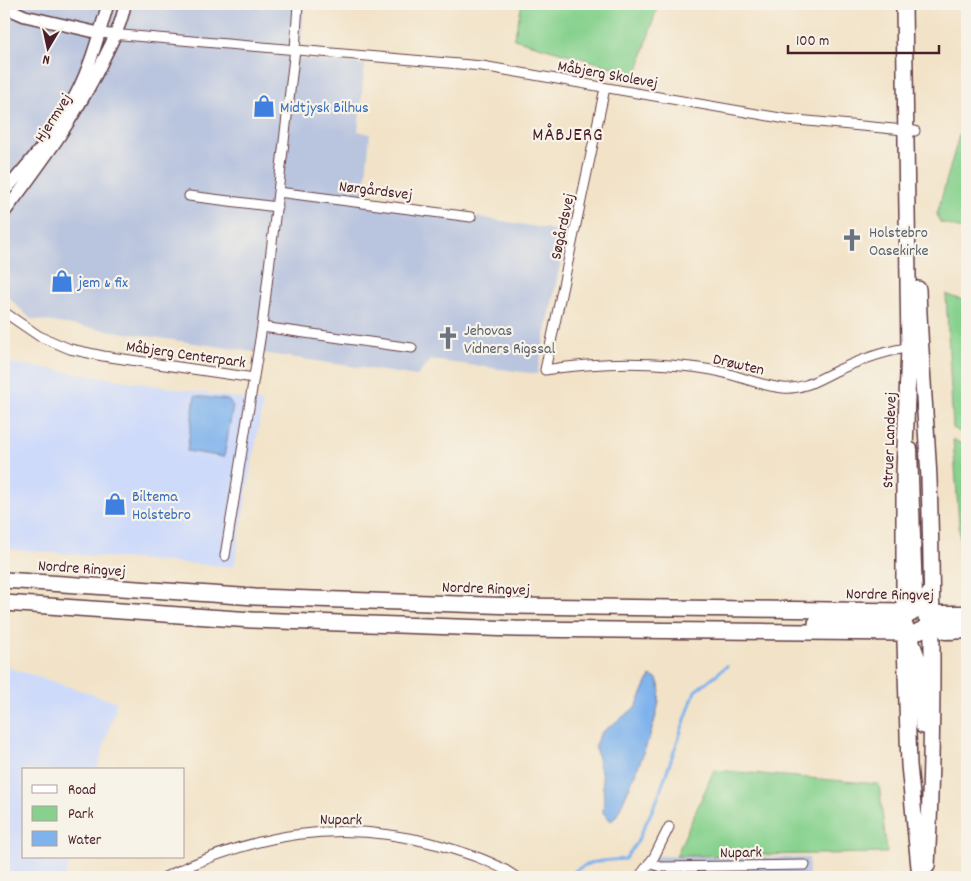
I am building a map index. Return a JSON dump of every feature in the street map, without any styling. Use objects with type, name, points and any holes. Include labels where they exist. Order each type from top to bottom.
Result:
[{"type":"main road","name":"Struer Landevej","points":[[904,4],[911,131]]},
{"type":"main road","name":"Struer Landevej","points":[[914,4],[911,131],[914,347],[929,478],[930,591],[914,624],[910,765],[920,877]]},
{"type":"main road","name":"Struer Landevej","points":[[914,347],[906,432],[914,624],[931,797],[926,877]]},
{"type":"main road","name":"Nordre Ringvej","points":[[4,580],[255,597],[475,605],[877,610],[914,624],[953,633],[967,632]]},
{"type":"main road","name":"Nordre Ringvej","points":[[4,603],[252,620],[514,629],[718,632],[914,624],[967,612]]},
{"type":"main road","points":[[931,797],[926,778],[919,662],[914,624],[967,623]]},
{"type":"street","name":"Hjermvej","points":[[4,192],[43,145],[76,95],[89,65],[108,4]]},
{"type":"street","name":"Hjermvej","points":[[4,213],[73,118],[115,36],[126,4]]},
{"type":"street","points":[[254,378],[262,327],[295,49],[298,4]]},
{"type":"street","points":[[4,7],[25,16],[99,33]]},
{"type":"street","name":"Måbjerg Skolevej","points":[[99,33],[115,36],[295,49],[482,66],[786,119],[911,131]]},
{"type":"street","name":"Søgårdsvej","points":[[545,370],[605,88]]},
{"type":"street","name":"Nørgårdsvej","points":[[278,192],[471,217]]},
{"type":"street","points":[[189,196],[276,207]]},
{"type":"street","name":"Måbjerg Centerpark","points":[[4,312],[39,336],[70,349],[103,356],[254,378],[225,556]]},
{"type":"street","points":[[262,327],[412,348]]},
{"type":"street","name":"Drøwten","points":[[545,370],[582,364],[615,362],[712,370],[782,388],[796,388],[810,384],[837,370],[884,353],[914,347]]},
{"type":"street","points":[[639,877],[669,827]]},
{"type":"street","name":"Nupark","points":[[165,877],[198,861],[244,844],[292,834],[353,832],[407,838],[456,850],[498,866],[516,877]]},
{"type":"street","name":"Nupark","points":[[649,863],[661,867],[804,866]]},
{"type":"shaded area","points":[[4,4],[304,4],[300,59],[365,64],[358,131],[370,134],[364,198],[567,232],[537,374],[431,360],[417,376],[31,319],[4,293]]},
{"type":"shaded area","points":[[11,363],[263,402],[234,567],[4,549],[4,409]]},
{"type":"shaded area","points":[[4,666],[117,702],[98,768],[22,768],[22,858],[71,858],[65,877],[4,877]]},
{"type":"shaded area","points":[[644,856],[809,858],[809,877],[637,877]]},
{"type":"green space","points":[[522,4],[658,4],[637,74],[514,39]]},
{"type":"green space","points":[[967,107],[967,231],[940,222],[937,214]]},
{"type":"green space","points":[[946,294],[967,302],[967,436],[953,428]]},
{"type":"green space","points":[[953,439],[967,447],[967,576],[962,567]]},
{"type":"green space","points":[[714,770],[879,784],[887,853],[676,856]]},
{"type":"water","points":[[195,396],[228,400],[233,406],[224,457],[187,451]]},
{"type":"water","points":[[650,676],[657,679],[660,690],[653,726],[629,788],[616,817],[611,821],[603,813],[602,776],[595,745],[601,733],[636,707]]},
{"type":"waterway","points":[[567,877],[588,864],[625,859],[637,842],[657,800],[695,691],[727,666]]},
{"type":"place","name":"Midtjysk Bilhus","points":[[264,106]]},
{"type":"place","name":"Holstebro Oasekirke","points":[[852,240]]},
{"type":"place","name":"jem & fix","points":[[62,281]]},
{"type":"place","name":"Jehovas Vidners Rigssal","points":[[448,338]]},
{"type":"place","name":"Biltema Holstebro","points":[[115,504]]},
{"type":"district","name":"MÅBJERG","points":[[568,133]]}]
